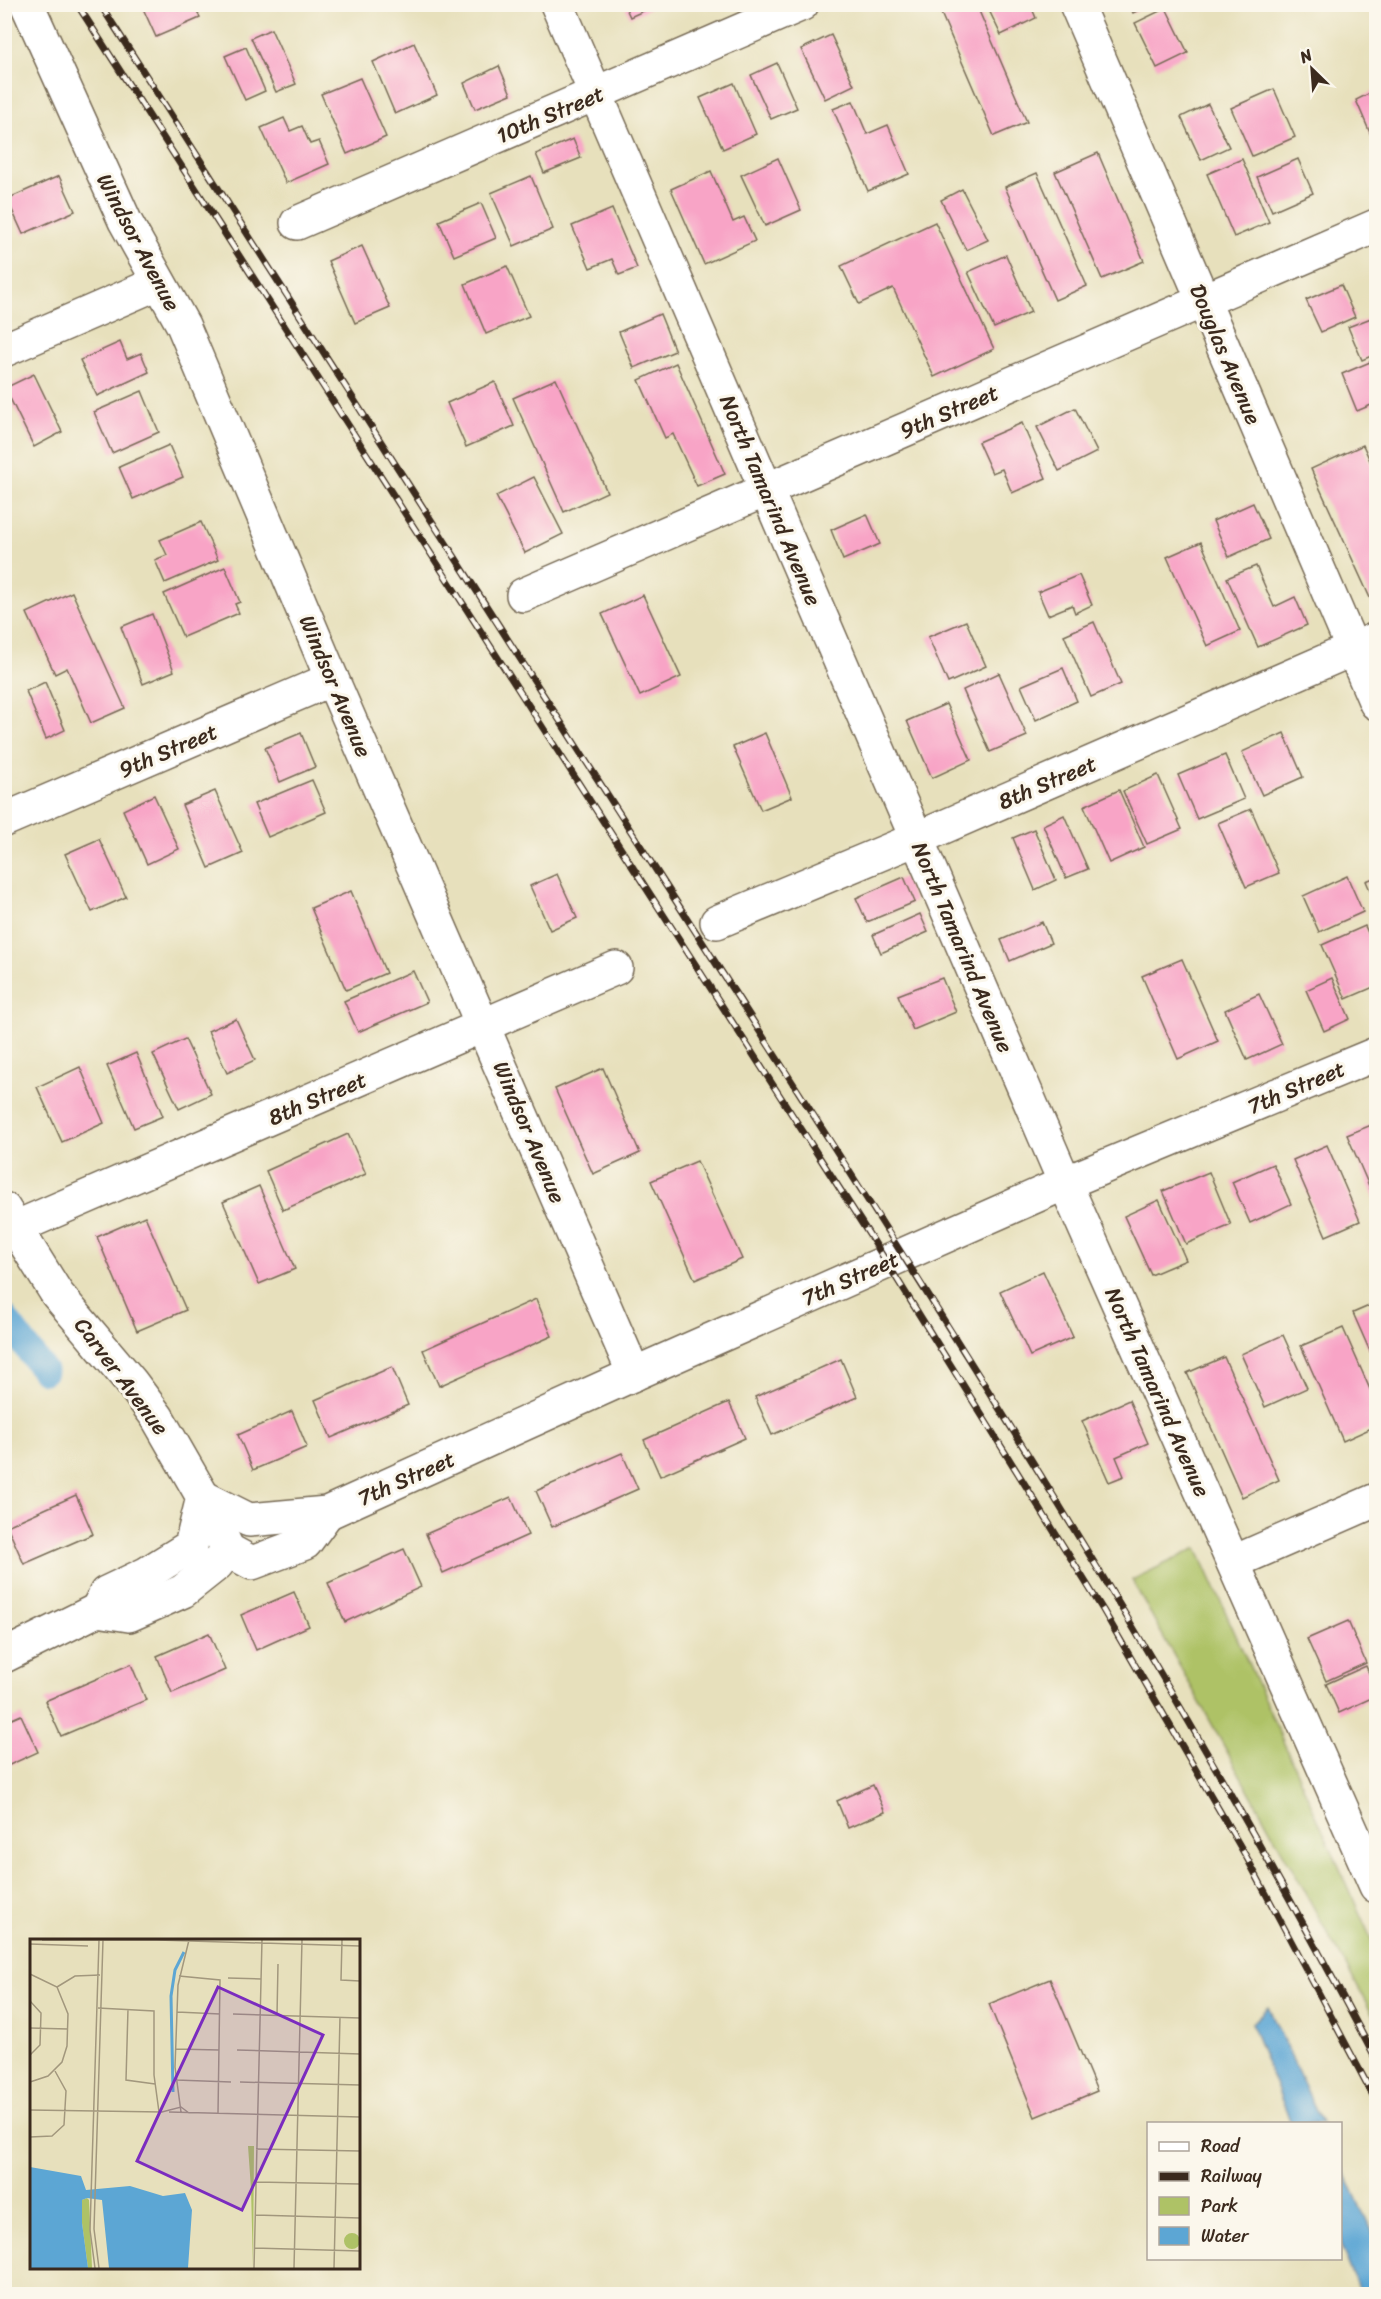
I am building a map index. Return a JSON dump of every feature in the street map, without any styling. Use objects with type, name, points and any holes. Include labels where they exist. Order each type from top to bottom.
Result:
[{"type":"street","name":"Windsor Avenue","points":[[27,4],[125,221],[183,325],[332,679],[634,1374]]},
{"type":"street","name":"North Tamarind Avenue","points":[[557,4],[1065,1183],[1377,1886]]},
{"type":"street","name":"Douglas Avenue","points":[[1076,4],[1203,301],[1365,644],[1377,703]]},
{"type":"street","name":"10th Street","points":[[297,223],[595,94],[785,8]]},
{"type":"street","name":"9th Street","points":[[522,595],[1377,226]]},
{"type":"street","points":[[4,350],[158,283]]},
{"type":"street","name":"8th Street","points":[[717,922],[916,839],[1365,644]]},
{"type":"street","name":"9th Street","points":[[4,820],[332,679]]},
{"type":"street","name":"8th Street","points":[[11,1218],[484,1025],[616,968]]},
{"type":"street","name":"7th Street","points":[[203,1497],[249,1520],[327,1514],[634,1374],[1065,1183],[1377,1054]]},
{"type":"street","name":"Carver Avenue","points":[[11,1218],[57,1294],[131,1382],[157,1417],[203,1497],[228,1550]]},
{"type":"street","points":[[97,1610],[106,1593],[146,1574],[190,1546],[203,1497]]},
{"type":"street","points":[[1234,1563],[1377,1500]]},
{"type":"street","name":"7th Street","points":[[228,1550],[252,1563],[305,1543],[327,1514]]},
{"type":"street","points":[[4,1656],[97,1610],[129,1615],[183,1591],[217,1564],[228,1550]]},
{"type":"green space","points":[[1197,1548],[1376,1950],[1376,2020],[1132,1580]]},
{"type":"water","points":[[1268,2007],[1322,2122],[1291,2122],[1251,2024]]},
{"type":"water","points":[[1342,2166],[1376,2242],[1376,2294],[1361,2294],[1342,2248]]},
{"type":"building","points":[[141,4],[194,4],[200,18],[156,37]]},
{"type":"building","points":[[624,4],[659,4],[630,17]]},
{"type":"building","points":[[937,4],[976,4],[1027,122],[994,136]]},
{"type":"building","points":[[986,4],[1030,4],[1036,18],[1001,35]]},
{"type":"building","points":[[1129,4],[1151,4],[1133,13]]},
{"type":"building","points":[[1166,8],[1188,53],[1157,68],[1135,23]]},
{"type":"building","points":[[271,29],[296,84],[276,92],[251,38]]},
{"type":"building","points":[[831,35],[854,85],[825,99],[801,49]]},
{"type":"building","points":[[414,43],[437,95],[395,114],[373,62]]},
{"type":"building","points":[[246,47],[265,91],[245,100],[225,56]]},
{"type":"building","points":[[777,63],[797,108],[771,119],[751,75]]},
{"type":"building","points":[[499,66],[511,94],[475,109],[464,83]]},
{"type":"building","points":[[360,78],[386,137],[347,154],[321,94]]},
{"type":"building","points":[[734,83],[756,134],[723,149],[700,98]]},
{"type":"building","points":[[1274,89],[1295,137],[1252,156],[1231,108]]},
{"type":"building","points":[[1376,90],[1376,147],[1356,100]]},
{"type":"building","points":[[853,101],[867,134],[888,125],[909,174],[868,191],[833,109]]},
{"type":"building","points":[[1208,104],[1229,147],[1201,160],[1181,117]]},
{"type":"building","points":[[284,118],[290,131],[302,126],[310,144],[319,141],[329,164],[286,183],[261,128]]},
{"type":"building","points":[[573,139],[581,158],[544,173],[536,154]]},
{"type":"building","points":[[1098,153],[1144,261],[1102,279],[1055,172]]},
{"type":"building","points":[[778,158],[801,210],[765,226],[741,175]]},
{"type":"building","points":[[1242,159],[1269,222],[1234,237],[1207,174]]},
{"type":"building","points":[[1298,159],[1313,193],[1272,211],[1257,177]]},
{"type":"building","points":[[711,171],[733,222],[744,217],[755,241],[704,264],[671,189]]},
{"type":"building","points":[[1037,173],[1087,286],[1055,300],[1005,187]]},
{"type":"building","points":[[59,176],[75,211],[23,234],[7,199]]},
{"type":"building","points":[[531,176],[553,229],[514,246],[491,193]]},
{"type":"building","points":[[962,189],[988,240],[966,250],[941,200]]},
{"type":"building","points":[[481,203],[496,238],[454,256],[439,221]]},
{"type":"building","points":[[612,209],[637,268],[619,275],[612,259],[590,268],[572,226]]},
{"type":"building","points":[[935,222],[994,349],[934,377],[893,288],[859,304],[841,266]]},
{"type":"building","points":[[362,246],[390,308],[355,323],[328,261]]},
{"type":"building","points":[[1006,255],[1031,312],[994,328],[968,272]]},
{"type":"building","points":[[507,266],[529,316],[486,334],[465,284]]},
{"type":"building","points":[[1341,285],[1355,317],[1321,332],[1306,300]]},
{"type":"building","points":[[660,314],[675,351],[634,368],[619,332]]},
{"type":"building","points":[[1371,318],[1376,332],[1376,354],[1362,360],[1348,327]]},
{"type":"building","points":[[120,342],[127,359],[141,353],[149,372],[97,396],[80,360]]},
{"type":"building","points":[[1370,362],[1376,377],[1376,403],[1357,411],[1342,374]]},
{"type":"building","points":[[676,363],[725,474],[697,486],[673,434],[665,438],[639,380]]},
{"type":"building","points":[[34,374],[62,432],[34,447],[5,388]]},
{"type":"building","points":[[556,379],[607,492],[564,512],[513,398]]},
{"type":"building","points":[[495,382],[514,426],[466,447],[447,403]]},
{"type":"building","points":[[142,391],[159,432],[112,453],[94,412]]},
{"type":"building","points":[[1075,408],[1097,452],[1059,471],[1037,427]]},
{"type":"building","points":[[1022,423],[1046,478],[1012,493],[1002,469],[992,473],[978,442]]},
{"type":"building","points":[[169,445],[183,477],[133,499],[119,467]]},
{"type":"building","points":[[1363,445],[1376,474],[1376,598],[1371,600],[1311,469]]},
{"type":"building","points":[[534,477],[563,534],[525,553],[496,496]]},
{"type":"building","points":[[1253,503],[1269,539],[1229,557],[1213,521]]},
{"type":"building","points":[[867,514],[880,544],[843,560],[831,530]]},
{"type":"building","points":[[201,522],[218,560],[165,583],[155,560],[167,555],[160,540]]},
{"type":"building","points":[[1201,542],[1240,631],[1207,646],[1167,557]]},
{"type":"building","points":[[1256,566],[1274,607],[1295,597],[1307,625],[1258,647],[1227,578]]},
{"type":"building","points":[[225,567],[240,602],[235,604],[239,613],[183,637],[164,594]]},
{"type":"building","points":[[1079,575],[1092,605],[1075,613],[1072,605],[1048,615],[1038,592]]},
{"type":"building","points":[[72,592],[125,708],[91,723],[67,668],[55,674],[27,613]]},
{"type":"building","points":[[643,595],[681,677],[640,696],[602,614]]},
{"type":"building","points":[[152,614],[174,671],[143,684],[121,627]]},
{"type":"building","points":[[966,621],[986,666],[948,683],[928,637]]},
{"type":"building","points":[[1094,622],[1121,684],[1091,697],[1064,635]]},
{"type":"building","points":[[1063,668],[1077,701],[1036,720],[1021,686]]},
{"type":"building","points":[[999,673],[1027,736],[990,752],[963,690]]},
{"type":"building","points":[[45,682],[65,730],[46,739],[26,691]]},
{"type":"building","points":[[946,704],[971,760],[932,778],[907,721]]},
{"type":"building","points":[[301,733],[315,767],[280,782],[265,748]]},
{"type":"building","points":[[765,733],[792,797],[761,810],[733,747]]},
{"type":"building","points":[[1284,733],[1303,777],[1262,795],[1242,752]]},
{"type":"building","points":[[1225,755],[1244,799],[1197,819],[1178,775]]},
{"type":"building","points":[[1158,775],[1182,829],[1147,844],[1123,791]]},
{"type":"building","points":[[312,780],[326,812],[268,837],[254,804]]},
{"type":"building","points":[[1119,790],[1144,847],[1109,863],[1084,806]]},
{"type":"building","points":[[215,791],[243,853],[209,868],[182,805]]},
{"type":"building","points":[[154,795],[179,849],[147,864],[123,810]]},
{"type":"building","points":[[1251,809],[1279,873],[1246,887],[1218,823]]},
{"type":"building","points":[[1064,815],[1088,869],[1066,878],[1043,825]]},
{"type":"building","points":[[1034,829],[1056,880],[1035,890],[1013,838]]},
{"type":"building","points":[[99,839],[126,897],[92,912],[65,854]]},
{"type":"building","points":[[557,874],[577,918],[550,930],[530,886]]},
{"type":"building","points":[[1347,876],[1363,912],[1319,932],[1303,896]]},
{"type":"building","points":[[904,877],[915,902],[867,922],[856,898]]},
{"type":"building","points":[[1376,877],[1376,904],[1366,881]]},
{"type":"building","points":[[351,891],[386,973],[346,990],[311,908]]},
{"type":"building","points":[[920,914],[928,932],[881,953],[873,935]]},
{"type":"building","points":[[1042,922],[1051,943],[1010,961],[1001,940]]},
{"type":"building","points":[[1365,926],[1376,951],[1376,986],[1346,999],[1322,945]]},
{"type":"building","points":[[1182,959],[1218,1041],[1178,1059],[1142,976]]},
{"type":"building","points":[[413,971],[427,1002],[358,1032],[344,1001]]},
{"type":"building","points":[[942,978],[956,1012],[913,1030],[898,995]]},
{"type":"building","points":[[1332,978],[1350,1019],[1324,1031],[1306,990]]},
{"type":"building","points":[[1259,994],[1282,1044],[1247,1060],[1225,1010]]},
{"type":"building","points":[[236,1019],[255,1060],[227,1073],[208,1031]]},
{"type":"building","points":[[185,1039],[211,1094],[179,1109],[153,1054]]},
{"type":"building","points":[[136,1053],[163,1116],[134,1128],[107,1066]]},
{"type":"building","points":[[80,1067],[104,1123],[62,1142],[37,1087]]},
{"type":"building","points":[[603,1068],[640,1153],[593,1174],[555,1089]]},
{"type":"building","points":[[1376,1123],[1376,1202],[1347,1135]]},
{"type":"building","points":[[348,1134],[366,1174],[283,1210],[266,1171]]},
{"type":"building","points":[[1327,1145],[1360,1221],[1326,1236],[1293,1160]]},
{"type":"building","points":[[697,1161],[742,1259],[695,1280],[651,1181]]},
{"type":"building","points":[[1273,1164],[1291,1204],[1250,1223],[1232,1182]]},
{"type":"building","points":[[1209,1172],[1231,1225],[1186,1244],[1163,1191]]},
{"type":"building","points":[[259,1186],[295,1269],[259,1284],[223,1202]]},
{"type":"building","points":[[1159,1200],[1186,1260],[1151,1275],[1124,1216]]},
{"type":"building","points":[[145,1216],[186,1310],[137,1331],[97,1237]]},
{"type":"building","points":[[1043,1271],[1073,1337],[1030,1356],[1000,1291]]},
{"type":"building","points":[[536,1299],[552,1336],[439,1386],[423,1350]]},
{"type":"building","points":[[1376,1303],[1376,1365],[1353,1313]]},
{"type":"building","points":[[1343,1328],[1376,1403],[1376,1426],[1343,1441],[1301,1346]]},
{"type":"building","points":[[1283,1335],[1307,1388],[1265,1407],[1241,1354]]},
{"type":"building","points":[[1224,1357],[1279,1480],[1242,1497],[1187,1373]]},
{"type":"building","points":[[841,1359],[857,1397],[772,1435],[755,1397]]},
{"type":"building","points":[[392,1367],[408,1405],[331,1438],[315,1400]]},
{"type":"building","points":[[1129,1400],[1148,1443],[1116,1457],[1124,1476],[1109,1482],[1082,1421]]},
{"type":"building","points":[[729,1402],[745,1438],[660,1476],[644,1440]]},
{"type":"building","points":[[292,1411],[307,1447],[253,1470],[238,1435]]},
{"type":"building","points":[[622,1453],[638,1489],[552,1527],[536,1491]]},
{"type":"building","points":[[76,1495],[93,1534],[24,1564],[7,1526]]},
{"type":"building","points":[[511,1497],[528,1535],[443,1573],[426,1534]]},
{"type":"building","points":[[404,1549],[421,1587],[345,1622],[328,1583]]},
{"type":"building","points":[[294,1592],[309,1626],[256,1650],[241,1615]]},
{"type":"building","points":[[1348,1621],[1366,1663],[1326,1681],[1307,1639]]},
{"type":"building","points":[[209,1633],[225,1670],[172,1693],[157,1656]]},
{"type":"building","points":[[131,1664],[146,1700],[61,1736],[45,1701]]},
{"type":"building","points":[[1366,1666],[1376,1690],[1376,1696],[1339,1713],[1326,1684]]},
{"type":"building","points":[[21,1715],[38,1752],[5,1767],[5,1722]]},
{"type":"building","points":[[873,1785],[885,1812],[848,1828],[837,1801]]},
{"type":"building","points":[[1050,1979],[1097,2091],[1035,2117],[989,2004]]},
{"type":"waterway","points":[[4,1317],[44,1371]]},
{"type":"railway","points":[[77,4],[874,1242],[1103,1610],[1247,1858],[1376,2101]]},
{"type":"railway","points":[[100,4],[992,1396],[1152,1658],[1229,1791],[1376,2060]]}]
